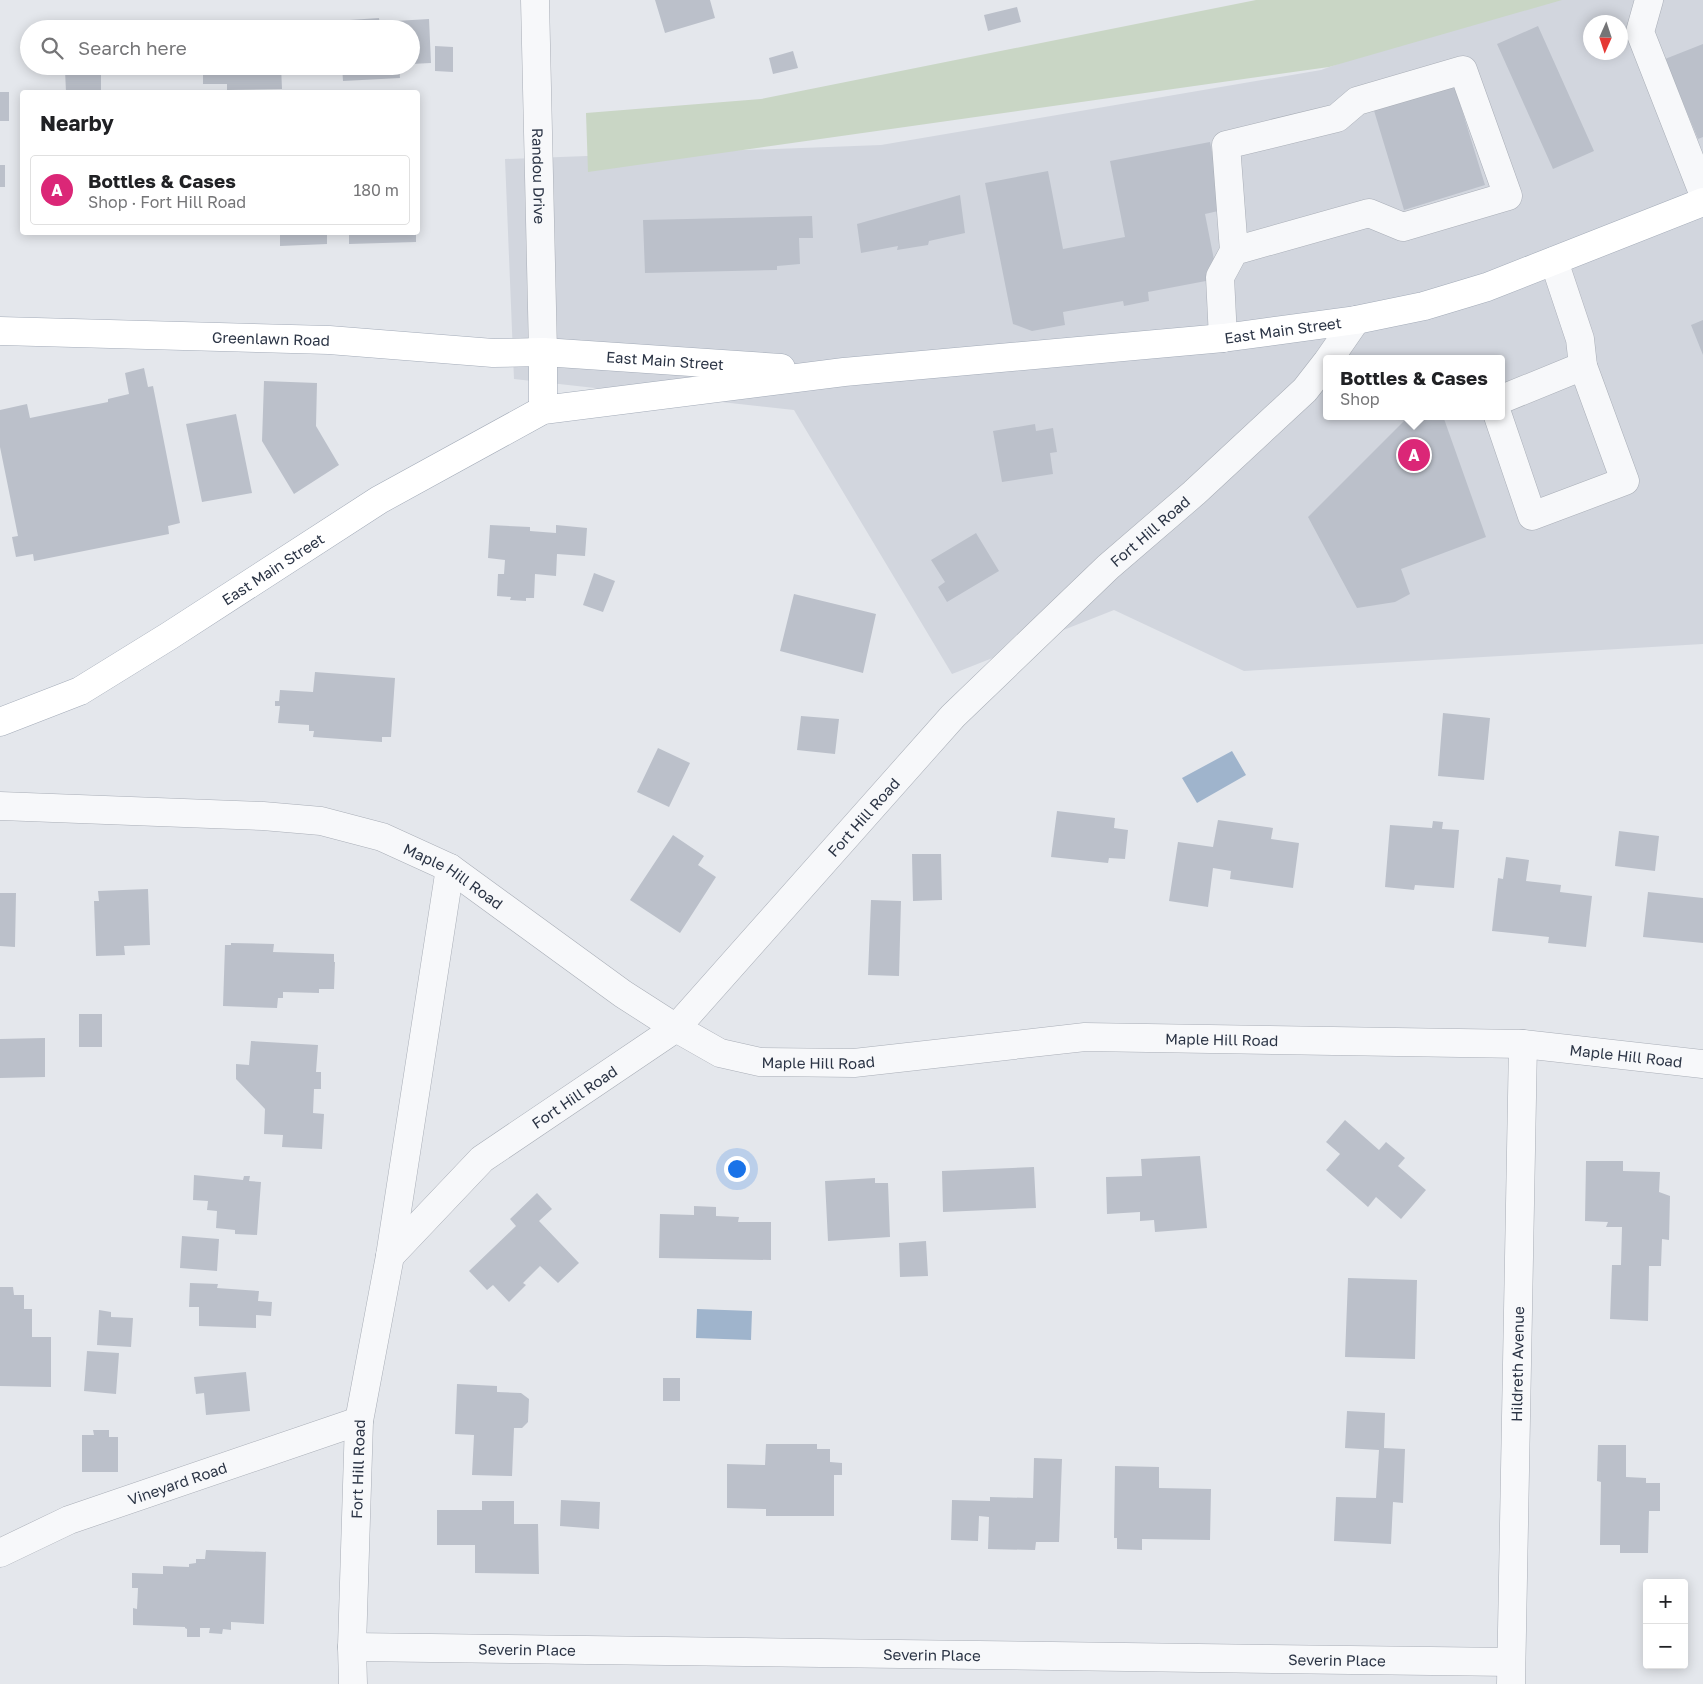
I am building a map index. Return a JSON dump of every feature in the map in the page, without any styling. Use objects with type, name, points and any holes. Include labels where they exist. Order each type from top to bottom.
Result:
[{"type":"main road","name":"East Main Street","points":[[0,722],[80,691],[169,636],[379,500],[543,410],[844,372],[1223,338],[1356,320],[1424,306],[1478,290],[1703,202]]},
{"type":"main road","name":"Greenlawn Road","points":[[0,331],[329,340],[493,353],[543,352]]},
{"type":"main road","name":"East Main Street","points":[[543,352],[844,372]]},
{"type":"main road","points":[[543,352],[543,410]]},
{"type":"street","name":"Randou Drive","points":[[535,0],[543,352]]},
{"type":"street","points":[[1649,0],[1640,32],[1703,193]]},
{"type":"street","points":[[1223,338],[1220,277],[1234,251],[1226,146],[1337,118],[1357,101],[1463,70],[1508,196],[1403,228],[1369,213],[1234,251]]},
{"type":"street","points":[[1499,420],[1532,516],[1625,481],[1583,366],[1580,339],[1554,261]]},
{"type":"street","points":[[1332,355],[1356,320]]},
{"type":"street","points":[[1505,398],[1583,366]]},
{"type":"street","name":"Fort Hill Road","points":[[390,1256],[482,1159],[676,1028],[953,716],[1108,567],[1194,493],[1305,390],[1323,367]]},
{"type":"street","name":"Maple Hill Road","points":[[0,806],[262,816],[321,822],[382,837],[450,868],[623,994],[676,1028],[720,1053],[760,1062],[854,1063],[1085,1037],[1523,1044],[1703,1064]]},
{"type":"street","name":"Fort Hill Road","points":[[353,1684],[352,1647],[359,1421],[390,1256],[450,868]]},
{"type":"street","name":"Hildreth Avenue","points":[[1511,1673],[1523,1044]]},
{"type":"street","name":"Vineyard Road","points":[[0,1553],[69,1520],[359,1421]]},
{"type":"street","name":"Severin Place","points":[[352,1647],[1511,1673]]},
{"type":"shaded area","points":[[1518,0],[1703,0],[1703,644],[1244,671],[1114,610],[952,674],[794,410],[514,379],[505,159],[881,145],[1321,70]]},
{"type":"green space","points":[[1256,0],[1562,0],[1329,67],[588,172],[586,113],[761,99]]},
{"type":"water","points":[[1232,751],[1246,775],[1197,803],[1182,778]]},
{"type":"water","points":[[697,1309],[752,1311],[751,1340],[696,1338]]},
{"type":"building","points":[[655,0],[710,0],[715,18],[665,33]]},
{"type":"building","points":[[1017,7],[1021,22],[988,31],[984,15]]},
{"type":"building","points":[[379,18],[379,20],[350,20]]},
{"type":"building","points":[[429,19],[431,63],[420,64],[420,20],[412,20]]},
{"type":"building","points":[[1538,26],[1594,151],[1553,169],[1497,44]]},
{"type":"building","points":[[1703,44],[1703,137],[1698,139],[1665,59]]},
{"type":"building","points":[[435,46],[453,47],[453,72],[435,71]]},
{"type":"building","points":[[793,51],[798,68],[773,74],[769,58]]},
{"type":"building","points":[[65,75],[101,75],[101,90],[66,90]]},
{"type":"building","points":[[203,75],[281,75],[282,89],[227,90],[227,84],[203,84]]},
{"type":"building","points":[[343,75],[400,75],[400,78],[343,81]]},
{"type":"building","points":[[1453,81],[1485,185],[1404,210],[1372,104]]},
{"type":"building","points":[[0,92],[9,92],[9,121],[0,121]]},
{"type":"building","points":[[1210,142],[1218,182],[1227,209],[1205,214],[1216,270],[1211,280],[1148,292],[1149,301],[1124,306],[1123,301],[1063,312],[1065,325],[1032,331],[1013,324],[985,183],[1048,171],[1063,249],[1125,237],[1110,161]]},
{"type":"building","points":[[0,165],[5,165],[5,187],[0,187]]},
{"type":"building","points":[[960,195],[965,233],[929,241],[928,245],[897,250],[898,246],[861,253],[857,224]]},
{"type":"building","points":[[812,216],[813,238],[799,238],[800,264],[777,266],[777,270],[645,273],[643,220]]},
{"type":"building","points":[[280,235],[327,235],[327,244],[280,246]]},
{"type":"building","points":[[349,235],[416,235],[416,242],[349,244]]},
{"type":"building","points":[[1703,320],[1703,355],[1691,325]]},
{"type":"building","points":[[144,368],[148,387],[153,386],[180,523],[168,526],[169,534],[34,561],[33,554],[16,557],[12,537],[18,536],[0,447],[0,410],[27,404],[30,418],[108,402],[108,399],[129,394],[125,373]]},
{"type":"building","points":[[264,381],[317,383],[316,426],[339,465],[294,494],[262,441]]},
{"type":"building","points":[[236,414],[252,493],[202,502],[186,424]]},
{"type":"building","points":[[1405,420],[1444,420],[1486,537],[1401,569],[1410,594],[1395,602],[1357,608],[1308,517]]},
{"type":"building","points":[[1035,424],[1036,431],[1053,428],[1057,452],[1050,453],[1053,474],[1002,482],[993,431]]},
{"type":"building","points":[[490,525],[530,527],[530,531],[556,533],[556,525],[587,528],[585,556],[557,554],[556,576],[535,574],[534,598],[526,598],[526,601],[510,600],[511,597],[497,596],[498,574],[504,574],[505,560],[488,558]]},
{"type":"building","points":[[976,533],[999,571],[947,602],[938,587],[945,582],[931,560]]},
{"type":"building","points":[[594,573],[615,581],[603,612],[583,605]]},
{"type":"building","points":[[794,594],[876,614],[863,673],[780,651]]},
{"type":"building","points":[[315,672],[395,678],[391,737],[382,737],[382,742],[313,737],[314,731],[309,731],[309,725],[278,723],[280,706],[275,706],[275,701],[279,701],[280,690],[313,692]]},
{"type":"building","points":[[1443,713],[1490,718],[1484,780],[1438,776]]},
{"type":"building","points":[[801,716],[839,719],[835,754],[797,750]]},
{"type":"building","points":[[658,748],[690,763],[669,807],[637,792]]},
{"type":"building","points":[[1057,811],[1115,818],[1114,828],[1128,830],[1125,859],[1109,858],[1108,863],[1051,857]]},
{"type":"building","points":[[1218,820],[1273,828],[1271,839],[1299,843],[1293,888],[1230,879],[1231,871],[1213,868],[1208,907],[1169,901],[1178,842],[1213,847]]},
{"type":"building","points":[[1433,821],[1443,822],[1442,829],[1459,830],[1454,888],[1415,885],[1414,890],[1385,887],[1390,825],[1432,828]]},
{"type":"building","points":[[1619,831],[1659,836],[1655,871],[1615,866]]},
{"type":"building","points":[[673,835],[704,856],[698,865],[716,877],[680,933],[630,900]]},
{"type":"building","points":[[912,854],[941,854],[942,900],[913,901]]},
{"type":"building","points":[[1506,857],[1529,860],[1526,881],[1561,885],[1560,892],[1592,896],[1586,947],[1548,943],[1549,937],[1492,931],[1498,878],[1503,879]]},
{"type":"building","points":[[148,889],[150,945],[124,946],[125,955],[96,956],[94,901],[99,901],[98,891]]},
{"type":"building","points":[[1648,892],[1703,898],[1703,943],[1643,937]]},
{"type":"building","points":[[0,893],[16,893],[15,947],[0,946]]},
{"type":"building","points":[[871,900],[901,901],[899,976],[868,975]]},
{"type":"building","points":[[231,943],[274,944],[273,952],[334,954],[334,989],[319,989],[319,993],[283,992],[283,998],[278,998],[277,1008],[223,1006],[225,945],[231,945]]},
{"type":"building","points":[[79,1014],[102,1014],[102,1047],[79,1047]]},
{"type":"building","points":[[45,1038],[45,1077],[0,1078],[0,1039]]},
{"type":"building","points":[[251,1041],[318,1045],[316,1072],[321,1072],[321,1089],[314,1089],[313,1113],[324,1114],[322,1149],[282,1147],[283,1135],[264,1134],[265,1109],[236,1079],[236,1064],[249,1065]]},
{"type":"building","points":[[1345,1120],[1379,1150],[1386,1142],[1405,1158],[1398,1166],[1426,1190],[1401,1219],[1376,1197],[1368,1207],[1326,1170],[1340,1154],[1326,1142]]},
{"type":"building","points":[[1200,1156],[1207,1228],[1155,1232],[1154,1220],[1140,1221],[1140,1212],[1107,1214],[1106,1177],[1142,1176],[1141,1159]]},
{"type":"building","points":[[1586,1161],[1623,1161],[1623,1171],[1660,1172],[1659,1192],[1670,1196],[1669,1240],[1662,1239],[1661,1266],[1649,1266],[1648,1321],[1610,1319],[1612,1265],[1621,1265],[1622,1227],[1606,1227],[1608,1222],[1585,1221]]},
{"type":"building","points":[[1034,1167],[1036,1208],[943,1212],[942,1171]]},
{"type":"building","points":[[194,1175],[243,1180],[244,1176],[250,1176],[249,1181],[261,1182],[257,1235],[235,1234],[235,1230],[216,1228],[217,1211],[207,1210],[208,1201],[193,1200]]},
{"type":"building","points":[[875,1178],[875,1183],[888,1183],[890,1237],[828,1241],[825,1181]]},
{"type":"building","points":[[537,1193],[552,1209],[539,1221],[579,1263],[558,1283],[540,1266],[523,1283],[526,1285],[509,1302],[493,1285],[487,1290],[469,1271],[516,1226],[510,1219]]},
{"type":"building","points":[[694,1206],[716,1207],[716,1216],[739,1217],[738,1222],[771,1222],[771,1260],[659,1258],[660,1214],[694,1215]]},
{"type":"building","points":[[182,1236],[219,1239],[217,1271],[180,1268]]},
{"type":"building","points":[[926,1241],[928,1276],[900,1277],[899,1243]]},
{"type":"building","points":[[1348,1278],[1417,1280],[1415,1359],[1345,1357]]},
{"type":"building","points":[[190,1283],[218,1284],[217,1288],[259,1291],[258,1301],[272,1302],[271,1316],[256,1315],[256,1328],[199,1326],[199,1307],[189,1307]]},
{"type":"building","points":[[0,1287],[13,1287],[14,1295],[24,1295],[24,1309],[32,1309],[32,1337],[51,1337],[51,1387],[0,1386]]},
{"type":"building","points":[[99,1310],[111,1312],[111,1317],[133,1318],[131,1347],[97,1345]]},
{"type":"building","points":[[87,1351],[119,1353],[116,1394],[84,1391]]},
{"type":"building","points":[[246,1372],[250,1411],[206,1415],[204,1393],[196,1394],[194,1377]]},
{"type":"building","points":[[663,1378],[680,1378],[680,1401],[663,1401]]},
{"type":"building","points":[[457,1384],[497,1386],[497,1392],[521,1393],[529,1399],[528,1422],[522,1428],[514,1428],[512,1476],[472,1475],[474,1435],[455,1434]]},
{"type":"building","points":[[1347,1411],[1385,1413],[1384,1448],[1405,1449],[1403,1503],[1393,1502],[1391,1544],[1334,1541],[1336,1497],[1376,1498],[1379,1450],[1345,1448]]},
{"type":"building","points":[[93,1430],[109,1430],[109,1437],[118,1437],[118,1472],[82,1472],[82,1435],[94,1435]]},
{"type":"building","points":[[766,1444],[817,1444],[817,1449],[830,1449],[830,1462],[842,1463],[842,1475],[834,1475],[834,1516],[766,1516],[766,1509],[727,1508],[727,1464],[765,1465]]},
{"type":"building","points":[[1598,1445],[1626,1445],[1626,1477],[1646,1478],[1646,1483],[1660,1483],[1660,1511],[1649,1511],[1648,1553],[1620,1553],[1620,1545],[1600,1545],[1601,1482],[1597,1481]]},
{"type":"building","points":[[1034,1458],[1062,1459],[1059,1542],[1036,1542],[1035,1550],[988,1549],[989,1517],[979,1516],[978,1541],[951,1540],[952,1500],[990,1501],[990,1497],[1033,1498]]},
{"type":"building","points":[[1115,1466],[1159,1467],[1159,1488],[1211,1489],[1210,1540],[1142,1539],[1142,1550],[1117,1549],[1117,1538],[1114,1538]]},
{"type":"building","points":[[561,1500],[600,1502],[599,1529],[560,1526]]},
{"type":"building","points":[[482,1501],[514,1501],[514,1524],[538,1524],[539,1574],[475,1573],[475,1545],[437,1545],[437,1510],[482,1510]]},
{"type":"building","points":[[206,1550],[266,1552],[264,1624],[231,1622],[231,1630],[223,1629],[222,1634],[209,1633],[210,1628],[200,1628],[200,1637],[187,1637],[187,1629],[185,1627],[133,1625],[133,1608],[137,1609],[138,1588],[132,1588],[132,1573],[163,1574],[163,1566],[189,1567],[189,1564],[196,1563],[196,1559],[205,1559]]},
{"type":"place","name":"Bottles & Cases","points":[[1414,455]]}]
